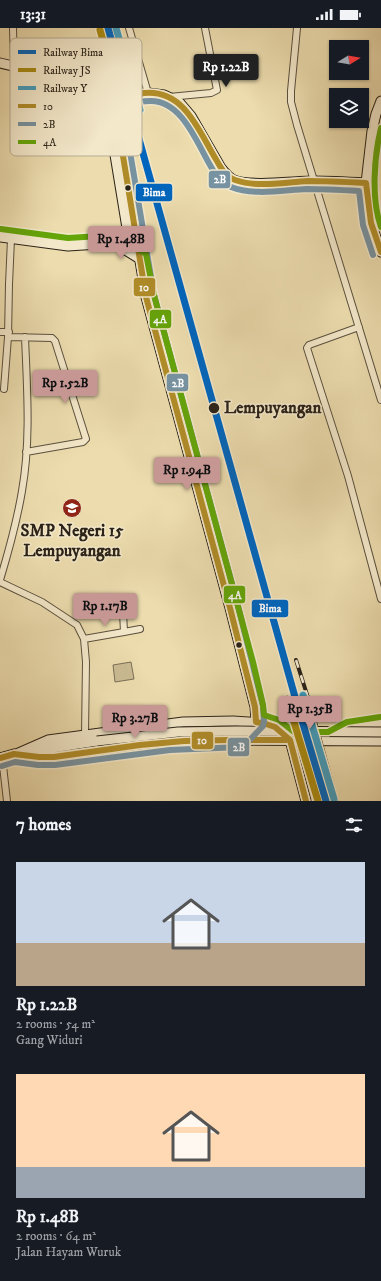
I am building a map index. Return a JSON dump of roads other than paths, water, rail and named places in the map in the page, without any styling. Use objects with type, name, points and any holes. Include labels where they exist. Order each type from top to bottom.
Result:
[{"type":"street","points":[[13,28],[13,38]]},
{"type":"street","points":[[129,28],[132,38]]},
{"type":"street","points":[[169,97],[211,93],[217,90],[205,28]]},
{"type":"street","points":[[297,28],[291,86],[291,102],[381,400]]},
{"type":"street","points":[[0,63],[10,65]]},
{"type":"street","points":[[142,72],[148,93]]},
{"type":"street","points":[[142,94],[148,93],[169,97],[179,102],[187,110],[221,168],[226,175],[233,180],[241,182],[315,181],[366,183]]},
{"type":"street","points":[[381,101],[372,131],[366,183],[371,223],[381,252]]},
{"type":"street","points":[[117,156],[130,225],[140,259],[146,297],[245,664],[255,707],[256,722],[239,739]]},
{"type":"street","points":[[114,243],[130,225],[121,156]]},
{"type":"street","points":[[0,237],[68,246],[114,243],[140,259]]},
{"type":"street","points":[[4,389],[9,334],[11,239]]},
{"type":"street","points":[[359,327],[309,345],[307,348],[348,476],[381,599]]},
{"type":"street","points":[[0,332],[25,337],[52,338],[55,341],[86,439],[83,442],[26,452]]},
{"type":"street","points":[[25,337],[27,426],[23,489],[13,538],[0,581],[42,602],[71,621],[76,625],[84,639],[86,662],[85,734]]},
{"type":"street","points":[[123,612],[124,632]]},
{"type":"street","points":[[84,639],[140,629]]},
{"type":"street","points":[[7,801],[1,758],[48,740],[183,722],[256,722],[266,723],[289,736],[306,801]]},
{"type":"street","points":[[211,722],[215,726],[216,734],[212,740]]},
{"type":"street","points":[[330,740],[349,730],[381,725]]},
{"type":"street","points":[[361,728],[362,740]]},
{"type":"street","points":[[14,754],[178,732],[236,731],[330,740],[381,741]]},
{"type":"street","points":[[14,754],[47,757],[152,743],[381,732]]},
{"type":"railway","points":[[296,660],[337,801]]},
{"type":"rail line","name":"Bima","points":[[108,28],[111,38]]},
{"type":"rail line","name":"Y","points":[[116,28],[119,38]]},
{"type":"rail line","name":"JS","points":[[100,30],[102,38]]},
{"type":"rail line","name":"Bima","points":[[142,150],[295,697],[326,801]]},
{"type":"rail line","name":"Y","points":[[303,695],[334,799]]},
{"type":"rail line","name":"JS","points":[[287,699],[318,801]]},
{"type":"place","name":"Lempuyangan","points":[[214,408]]},
{"type":"place","name":"SMP Negeri 15 Lempuyangan","points":[[72,508]]}]
